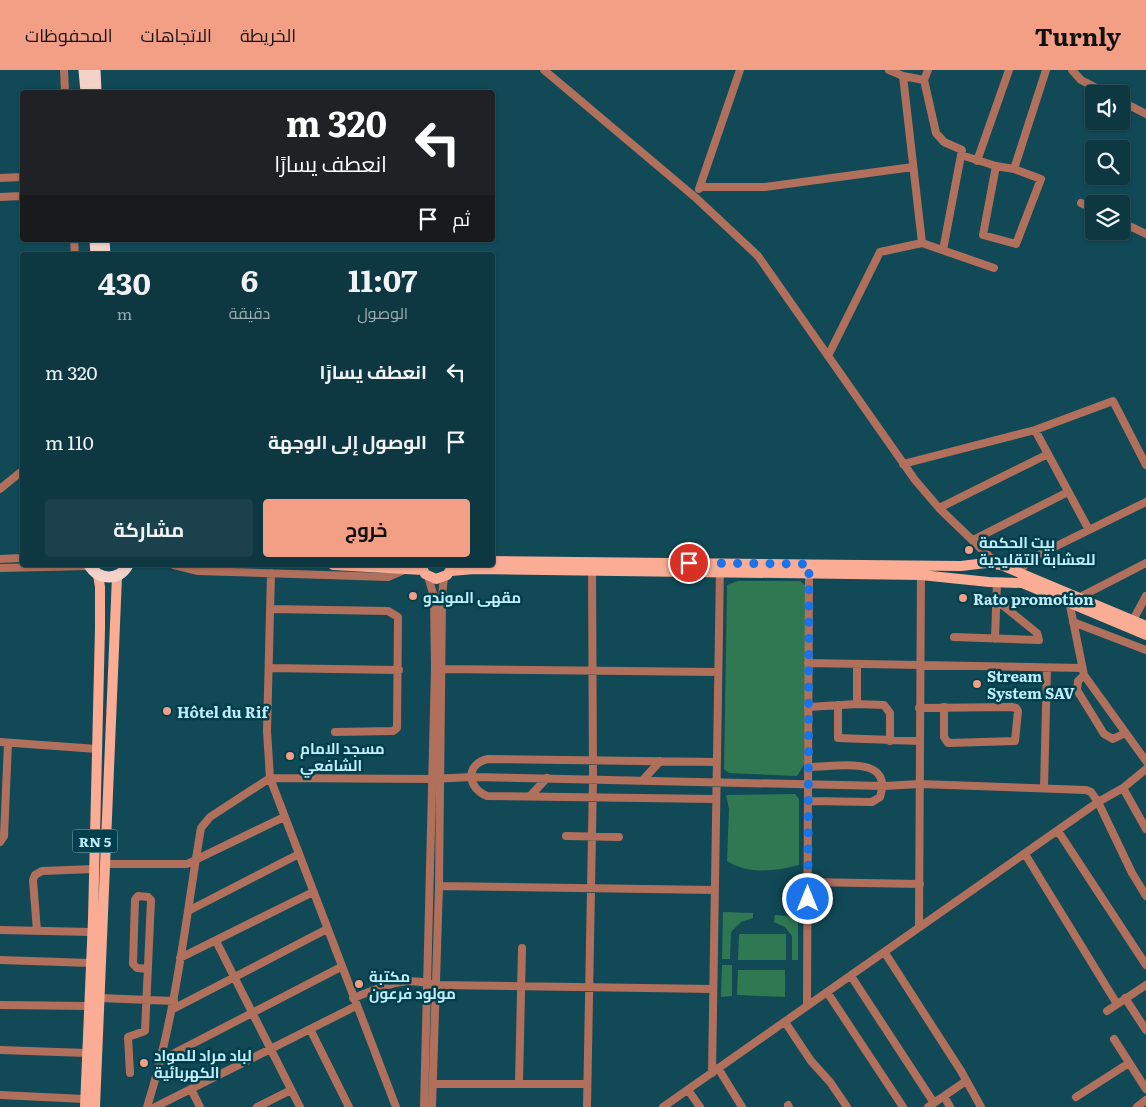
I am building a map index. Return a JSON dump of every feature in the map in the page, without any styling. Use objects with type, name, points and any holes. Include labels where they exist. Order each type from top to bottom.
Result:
[{"type":"highway","points":[[84,70],[86,90]]},
{"type":"highway","points":[[95,70],[96,90]]},
{"type":"highway","points":[[92,569],[104,577],[117,576],[128,567]]},
{"type":"main road","points":[[495,561],[592,566],[921,570],[997,564],[1018,572],[1028,580],[1069,601],[1146,635]]},
{"type":"main road","points":[[981,582],[980,572],[982,564]]},
{"type":"main road","points":[[997,564],[999,575],[997,582]]},
{"type":"main road","points":[[382,567],[424,571],[436,579],[449,571],[592,566]]},
{"type":"main road","name":"RN 5","points":[[85,1103],[94,869],[100,628],[100,587],[92,569]]},
{"type":"main road","points":[[921,570],[981,582],[1028,580],[1080,598],[1146,626]]},
{"type":"main road","name":"RN 5","points":[[95,1107],[117,576]]},
{"type":"street","points":[[64,70],[65,90]]},
{"type":"street","points":[[544,70],[696,198],[758,256],[829,354],[903,464],[939,508],[997,564]]},
{"type":"street","points":[[696,198],[740,70]]},
{"type":"street","points":[[889,70],[903,76],[924,80]]},
{"type":"street","points":[[928,70],[924,80],[936,133],[944,142],[962,150],[943,250]]},
{"type":"street","points":[[977,161],[1009,70]]},
{"type":"street","points":[[1014,169],[1046,70]]},
{"type":"street","points":[[1072,70],[1081,80],[1091,85]]},
{"type":"street","points":[[903,76],[922,243]]},
{"type":"street","points":[[1130,106],[1146,114]]},
{"type":"street","points":[[961,155],[977,161],[1014,169],[1041,179],[1016,244],[983,235],[996,166]]},
{"type":"street","points":[[700,187],[765,187],[913,167]]},
{"type":"street","points":[[0,178],[20,177]]},
{"type":"street","points":[[0,196],[20,196]]},
{"type":"street","points":[[1081,203],[1085,205]]},
{"type":"street","points":[[1130,226],[1146,234]]},
{"type":"street","points":[[829,354],[880,252],[922,243],[994,268]]},
{"type":"street","points":[[903,464],[1035,430],[1114,401],[1146,465]]},
{"type":"street","points":[[1035,430],[1089,530]]},
{"type":"street","points":[[939,508],[1048,454]]},
{"type":"street","points":[[0,489],[20,473]]},
{"type":"street","points":[[973,540],[1068,492]]},
{"type":"street","points":[[1018,572],[1032,558],[1146,502]]},
{"type":"street","points":[[0,559],[20,558]]},
{"type":"street","points":[[1080,598],[1146,562]]},
{"type":"street","points":[[587,1107],[593,779],[592,566]]},
{"type":"street","points":[[182,567],[198,571],[388,577],[407,568]]},
{"type":"street","points":[[0,568],[92,569]]},
{"type":"street","points":[[720,568],[713,989],[715,1071],[742,1107]]},
{"type":"street","points":[[807,1006],[809,569]]},
{"type":"street","points":[[919,927],[921,570]]},
{"type":"street","points":[[424,571],[435,601],[439,886],[432,1107]]},
{"type":"street","points":[[424,1107],[427,982],[443,669],[442,603],[449,571]]},
{"type":"street","points":[[271,573],[267,740],[270,778],[396,1107]]},
{"type":"street","points":[[995,639],[997,582]]},
{"type":"street","points":[[1133,620],[1146,596]]},
{"type":"street","points":[[954,637],[1036,641],[1039,638],[996,600]]},
{"type":"street","points":[[1069,601],[1083,672],[1125,734],[1146,761]]},
{"type":"street","points":[[270,609],[388,611],[395,614],[398,618],[398,723],[393,731],[335,732]]},
{"type":"street","points":[[1073,622],[1146,650]]},
{"type":"street","points":[[808,664],[1047,668],[1083,672]]},
{"type":"street","points":[[857,666],[857,704]]},
{"type":"street","points":[[269,668],[399,670]]},
{"type":"street","points":[[1044,788],[1047,668]]},
{"type":"street","points":[[443,669],[718,672]]},
{"type":"street","points":[[1083,672],[1078,681],[1077,690],[1104,734],[1112,739],[1125,734]]},
{"type":"street","points":[[808,707],[881,704],[888,708],[890,713],[890,741]]},
{"type":"street","points":[[838,705],[838,738],[920,741]]},
{"type":"street","points":[[919,708],[944,708],[1016,708],[1018,711],[1015,741],[948,742],[944,737],[944,708]]},
{"type":"street","points":[[0,842],[4,836],[4,743],[97,749]]},
{"type":"street","points":[[716,799],[487,796],[476,789],[471,777],[473,768],[482,760],[488,759],[717,762]]},
{"type":"street","points":[[643,780],[660,761]]},
{"type":"street","points":[[809,767],[869,767],[879,773],[884,786],[880,797],[872,802],[809,802]]},
{"type":"street","points":[[663,1107],[1058,832],[1098,802],[1123,788],[1146,769]]},
{"type":"street","points":[[147,1107],[162,1059],[173,1005],[201,828],[204,822],[270,778],[546,778],[884,786],[920,784],[1086,790],[1091,792],[1098,802],[1132,873],[1146,896]]},
{"type":"street","points":[[530,796],[546,778]]},
{"type":"street","points":[[1123,788],[1146,829]]},
{"type":"street","points":[[105,864],[186,864],[284,817]]},
{"type":"street","points":[[1058,832],[1146,964]]},
{"type":"street","points":[[566,836],[619,837]]},
{"type":"street","points":[[188,911],[299,854]]},
{"type":"street","points":[[1025,854],[1117,1004]]},
{"type":"street","points":[[37,931],[34,875],[42,871],[94,869]]},
{"type":"street","points":[[808,882],[920,884]]},
{"type":"street","points":[[439,886],[715,890]]},
{"type":"street","points":[[180,958],[313,892]]},
{"type":"street","points":[[130,1073],[128,1037],[145,1031],[148,1000],[151,900],[148,897],[138,896],[135,900],[132,962],[135,967],[148,969]]},
{"type":"street","points":[[100,998],[148,1000],[173,1005],[327,929]]},
{"type":"street","points":[[0,930],[92,932]]},
{"type":"street","points":[[216,941],[300,1107]]},
{"type":"street","points":[[519,1083],[522,948]]},
{"type":"street","points":[[885,953],[927,1016],[980,1107]]},
{"type":"street","points":[[0,960],[91,963]]},
{"type":"street","points":[[162,1059],[342,967]]},
{"type":"street","points":[[851,976],[931,1105],[966,1081]]},
{"type":"street","points":[[353,998],[401,981],[417,980],[436,985],[588,989],[713,989]]},
{"type":"street","points":[[1107,1011],[1146,985]]},
{"type":"street","points":[[827,992],[902,1107]]},
{"type":"street","points":[[1125,998],[1146,1030]]},
{"type":"street","points":[[0,1004],[89,1006]]},
{"type":"street","points":[[155,1107],[356,1006]]},
{"type":"street","points":[[785,1022],[811,1061],[830,1082],[847,1107]]},
{"type":"street","points":[[310,1029],[349,1107]]},
{"type":"street","points":[[1114,1039],[1146,1089]]},
{"type":"street","points":[[0,1050],[87,1053]]},
{"type":"street","points":[[1076,1097],[1129,1063]]},
{"type":"street","points":[[433,1084],[588,1084]]},
{"type":"street","points":[[191,1089],[200,1107]]},
{"type":"street","points":[[257,1107],[291,1090]]},
{"type":"street","points":[[688,1090],[700,1107]]},
{"type":"street","points":[[0,1095],[85,1103]]},
{"type":"street","points":[[944,1096],[950,1107]]},
{"type":"street","points":[[1137,1107],[1146,1100]]},
{"type":"green space","points":[[738,581],[800,581],[807,587],[804,765],[797,776],[729,773],[724,769],[727,585]]},
{"type":"green space","points":[[795,794],[799,799],[799,865],[781,869],[753,870],[727,861],[729,809],[726,795]]},
{"type":"green space","points":[[723,912],[753,913],[753,918],[741,922],[731,932],[730,959],[722,959]]},
{"type":"green space","points":[[775,915],[798,917],[798,960],[792,960],[792,936],[785,927],[774,922]]},
{"type":"green space","points":[[739,934],[786,934],[786,960],[738,960]]},
{"type":"green space","points":[[722,965],[732,965],[732,996],[721,997]]},
{"type":"green space","points":[[738,970],[785,970],[785,997],[737,995]]},
{"type":"place","name":"بيت الحكمة للعشابة التقليدية","points":[[969,550]]},
{"type":"place","name":"مقهى الموندو","points":[[413,596]]},
{"type":"place","name":"Rato promotion","points":[[963,598]]},
{"type":"place","name":"Stream System SAV","points":[[977,684]]},
{"type":"place","name":"Hôtel du Rif","points":[[167,711]]},
{"type":"place","name":"مسجد الامام الشافعي","points":[[290,756]]},
{"type":"place","name":"مكتبة مولود فرعون","points":[[359,984]]},
{"type":"place","name":"لباد مراد للمواد الكهربائية","points":[[144,1063]]},
{"type":"route","points":[[689,563],[809,564],[808,899]]}]
